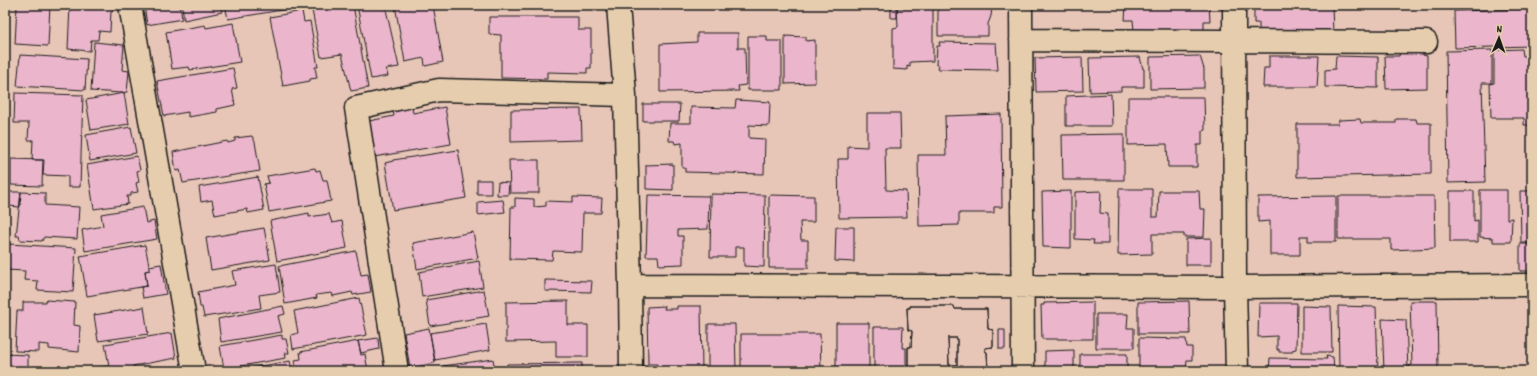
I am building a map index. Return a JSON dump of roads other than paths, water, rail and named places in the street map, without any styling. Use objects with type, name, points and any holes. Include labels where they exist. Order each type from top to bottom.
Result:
[{"type":"street","points":[[130,5],[194,371]]},
{"type":"street","points":[[618,5],[625,95],[631,371]]},
{"type":"street","points":[[1021,5],[1023,371]]},
{"type":"street","points":[[1234,5],[1235,287],[1237,371]]},
{"type":"street","points":[[1021,40],[1426,42]]},
{"type":"street","points":[[397,371],[356,108],[439,90],[625,95]]},
{"type":"street","points":[[630,286],[1022,288],[1532,284]]}]
